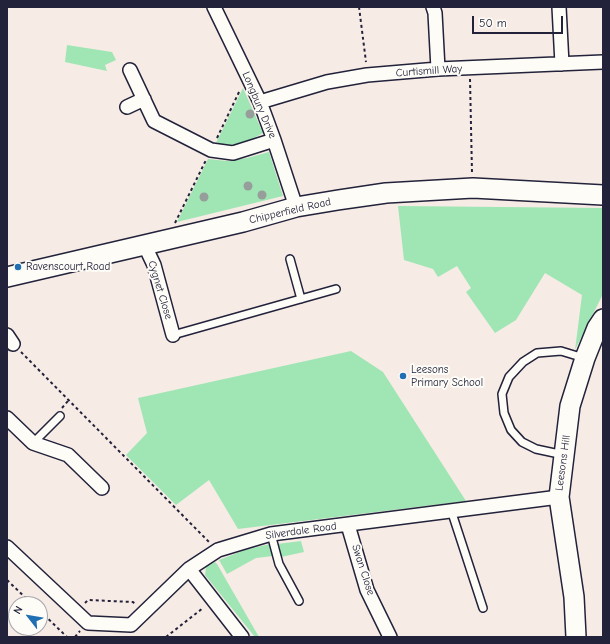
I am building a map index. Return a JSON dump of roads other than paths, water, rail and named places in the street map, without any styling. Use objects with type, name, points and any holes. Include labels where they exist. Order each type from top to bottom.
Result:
[{"type":"street","name":"Longbury Drive","points":[[214,7],[260,102],[296,207]]},
{"type":"street","points":[[433,7],[435,12],[438,70]]},
{"type":"street","points":[[559,7],[562,64]]},
{"type":"street","name":"Curtismill Way","points":[[260,102],[327,82],[367,76],[470,68],[603,62]]},
{"type":"street","points":[[130,70],[154,121],[211,150],[233,153],[274,140]]},
{"type":"street","points":[[127,107],[144,99]]},
{"type":"street","name":"Chipperfield Road","points":[[7,277],[145,246],[243,222],[296,207],[386,193],[473,188],[603,194]]},
{"type":"street","name":"Cygnet Close","points":[[145,246],[154,265],[173,335]]},
{"type":"street","name":"Leesons Hill","points":[[576,637],[574,597],[558,497],[570,406],[585,358],[597,328],[603,319]]},
{"type":"street","points":[[7,418],[33,443],[68,455],[102,488]]},
{"type":"street","name":"Silverdale Road","points":[[7,547],[88,623],[131,626],[189,569],[218,550],[271,534],[558,497]]},
{"type":"street","name":"Swan Close","points":[[348,525],[367,590],[390,637]]},
{"type":"street","points":[[189,569],[242,637]]},
{"type":"lane","points":[[290,259],[301,299]]},
{"type":"lane","points":[[173,335],[336,289]]},
{"type":"lane","points":[[564,456],[536,449],[522,442],[511,430],[504,413],[502,394],[508,377],[523,362],[537,353],[561,352],[585,358]]},
{"type":"lane","points":[[33,443],[60,416]]},
{"type":"lane","points":[[451,510],[483,608]]},
{"type":"lane","points":[[271,534],[279,564],[299,601]]},
{"type":"place","name":"Ravenscourt Road","points":[[18,267]]},
{"type":"place","name":"Leesons Primary School","points":[[403,376]]}]
